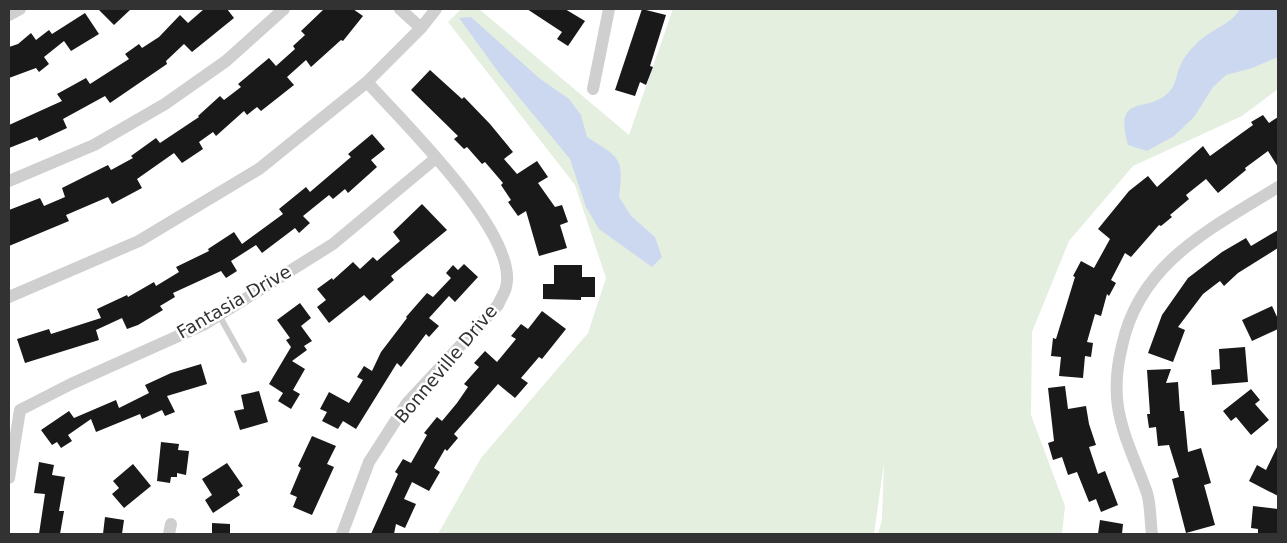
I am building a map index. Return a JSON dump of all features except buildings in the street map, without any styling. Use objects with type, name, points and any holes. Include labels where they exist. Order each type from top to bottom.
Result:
[{"type":"street","points":[[9,15],[20,9]]},
{"type":"street","points":[[9,181],[94,145],[165,104],[226,61],[284,9]]},
{"type":"street","points":[[400,9],[421,28]]},
{"type":"street","points":[[9,297],[139,241],[259,169],[367,82],[421,28],[436,9]]},
{"type":"street","points":[[592,89],[609,9]]},
{"type":"street","name":"Bonneville Drive","points":[[342,534],[369,462],[407,403],[498,304],[507,287],[506,266],[488,225],[468,194],[367,82]]},
{"type":"street","name":"Fantasia Drive","points":[[9,478],[20,410],[71,384],[205,324],[333,244],[436,158]]},
{"type":"street","points":[[1152,534],[1147,494],[1128,446],[1118,406],[1117,366],[1126,328],[1143,291],[1170,259],[1194,239],[1278,187]]},
{"type":"lane","points":[[219,315],[244,360]]},
{"type":"green space","points":[[461,9],[479,9],[629,135],[673,9],[1278,9],[1278,89],[1242,116],[1133,166],[1069,241],[1032,332],[1031,415],[1065,506],[1062,534],[878,534],[882,520],[884,463],[874,534],[438,534],[481,458],[588,333],[606,278],[575,185],[448,22]]},
{"type":"water","points":[[1240,9],[1278,9],[1278,57],[1252,68],[1226,75],[1213,87],[1194,117],[1174,136],[1147,151],[1128,145],[1125,117],[1129,111],[1134,107],[1160,99],[1168,93],[1173,86],[1182,62],[1190,50],[1201,39],[1236,15]]},
{"type":"water","points":[[471,17],[539,78],[569,99],[581,115],[587,137],[607,150],[617,160],[621,174],[619,197],[631,216],[655,237],[662,257],[652,267],[599,229],[586,207],[570,159],[499,73],[459,18]]}]
